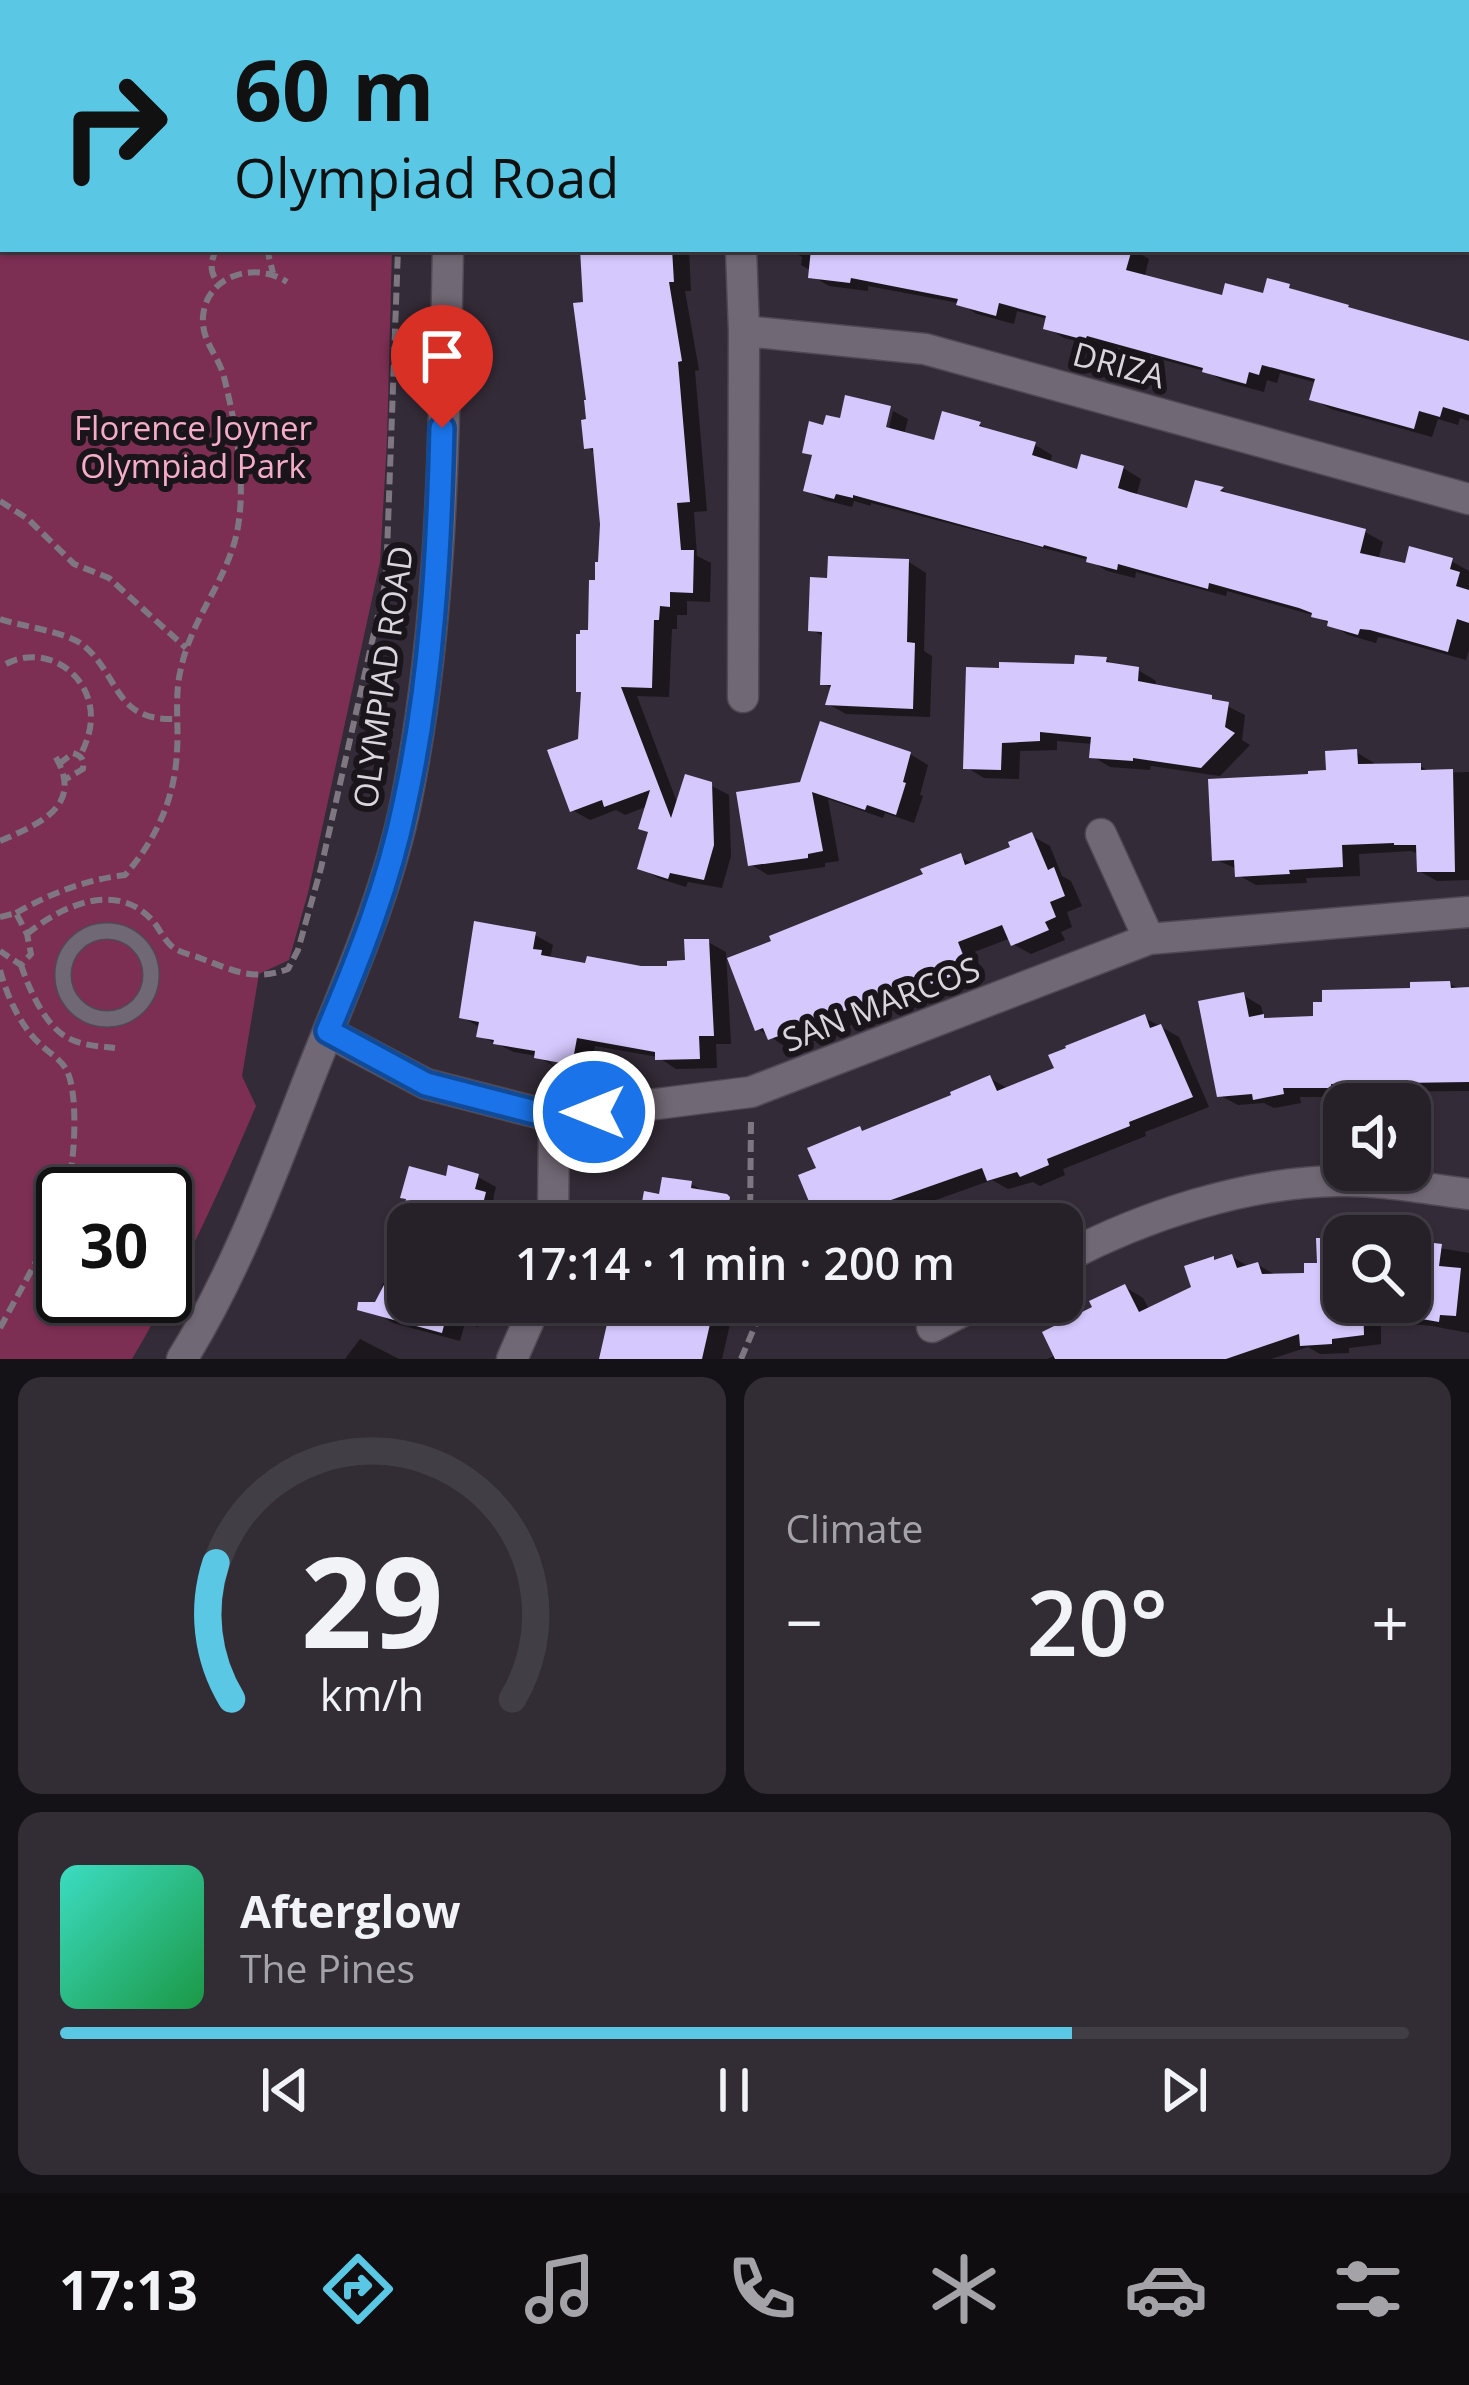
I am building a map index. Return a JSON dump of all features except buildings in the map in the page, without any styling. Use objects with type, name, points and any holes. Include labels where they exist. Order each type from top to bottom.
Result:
[{"type":"street","name":"OLYMPIAD ROAD","points":[[182,1359],[205,1322],[268,1186],[382,892],[405,805],[422,706],[440,522],[448,252]]},
{"type":"street","points":[[741,252],[743,697]]},
{"type":"street","name":"DRIZA","points":[[744,332],[925,350],[1469,499]]},
{"type":"street","points":[[1101,833],[1149,939]]},
{"type":"street","name":"SAN MARCOS","points":[[328,1031],[426,1084],[554,1117],[751,1092],[1149,939],[1469,912]]},
{"type":"street","points":[[553,1203],[554,1117]]},
{"type":"street","points":[[1083,1248],[1171,1213],[1248,1191],[1339,1181],[1469,1194]]},
{"type":"street","points":[[512,1359],[528,1323]]},
{"type":"street","points":[[932,1327],[940,1323]]},
{"type":"lane","points":[[117,932],[131,938],[148,959],[149,984],[137,1006],[125,1015],[96,1017],[82,1011],[64,987],[66,957],[87,935],[117,932]]},
{"type":"path","points":[[215,252],[212,271],[220,284]]},
{"type":"path","points":[[266,252],[273,273]]},
{"type":"path","points":[[27,934],[80,904],[108,898],[126,901],[150,917],[172,947],[239,973],[271,976],[288,969],[298,950],[321,868],[386,580],[398,252]]},
{"type":"path","points":[[0,917],[67,888],[125,875],[156,832],[172,789],[178,748],[175,719],[186,648],[233,548],[240,511],[240,466],[224,378],[209,350],[203,318],[220,284],[250,271],[273,273],[287,282]]},
{"type":"path","points":[[0,501],[28,519],[74,564],[109,578],[186,648]]},
{"type":"path","points":[[0,619],[79,641],[106,671],[122,700],[149,717],[175,719]]},
{"type":"path","points":[[7,664],[33,656],[52,658],[78,680],[89,703],[90,731],[80,755],[83,769],[66,778]]},
{"type":"path","points":[[0,841],[56,809],[66,778],[57,760],[80,755]]},
{"type":"path","points":[[16,913],[31,953],[21,965]]},
{"type":"path","points":[[0,951],[21,965],[34,996],[63,1036],[88,1046],[115,1048]]},
{"type":"path","points":[[0,970],[18,1014],[36,1041],[65,1066],[70,1078],[74,1147],[70,1167]]},
{"type":"path","points":[[750,1203],[751,1092]]},
{"type":"path","points":[[0,1328],[36,1262]]},
{"type":"path","points":[[741,1359],[756,1323]]},
{"type":"green space","name":"Florence Joyner Olympiad Park","points":[[0,252],[392,252],[380,562],[289,960],[259,974],[242,1076],[256,1106],[192,1247],[192,1167],[36,1167],[36,1323],[152,1323],[132,1359],[0,1359]]},
{"type":"route","points":[[442,428],[440,522],[422,706],[405,805],[382,892],[328,1031],[426,1084],[554,1117],[594,1112]]}]
